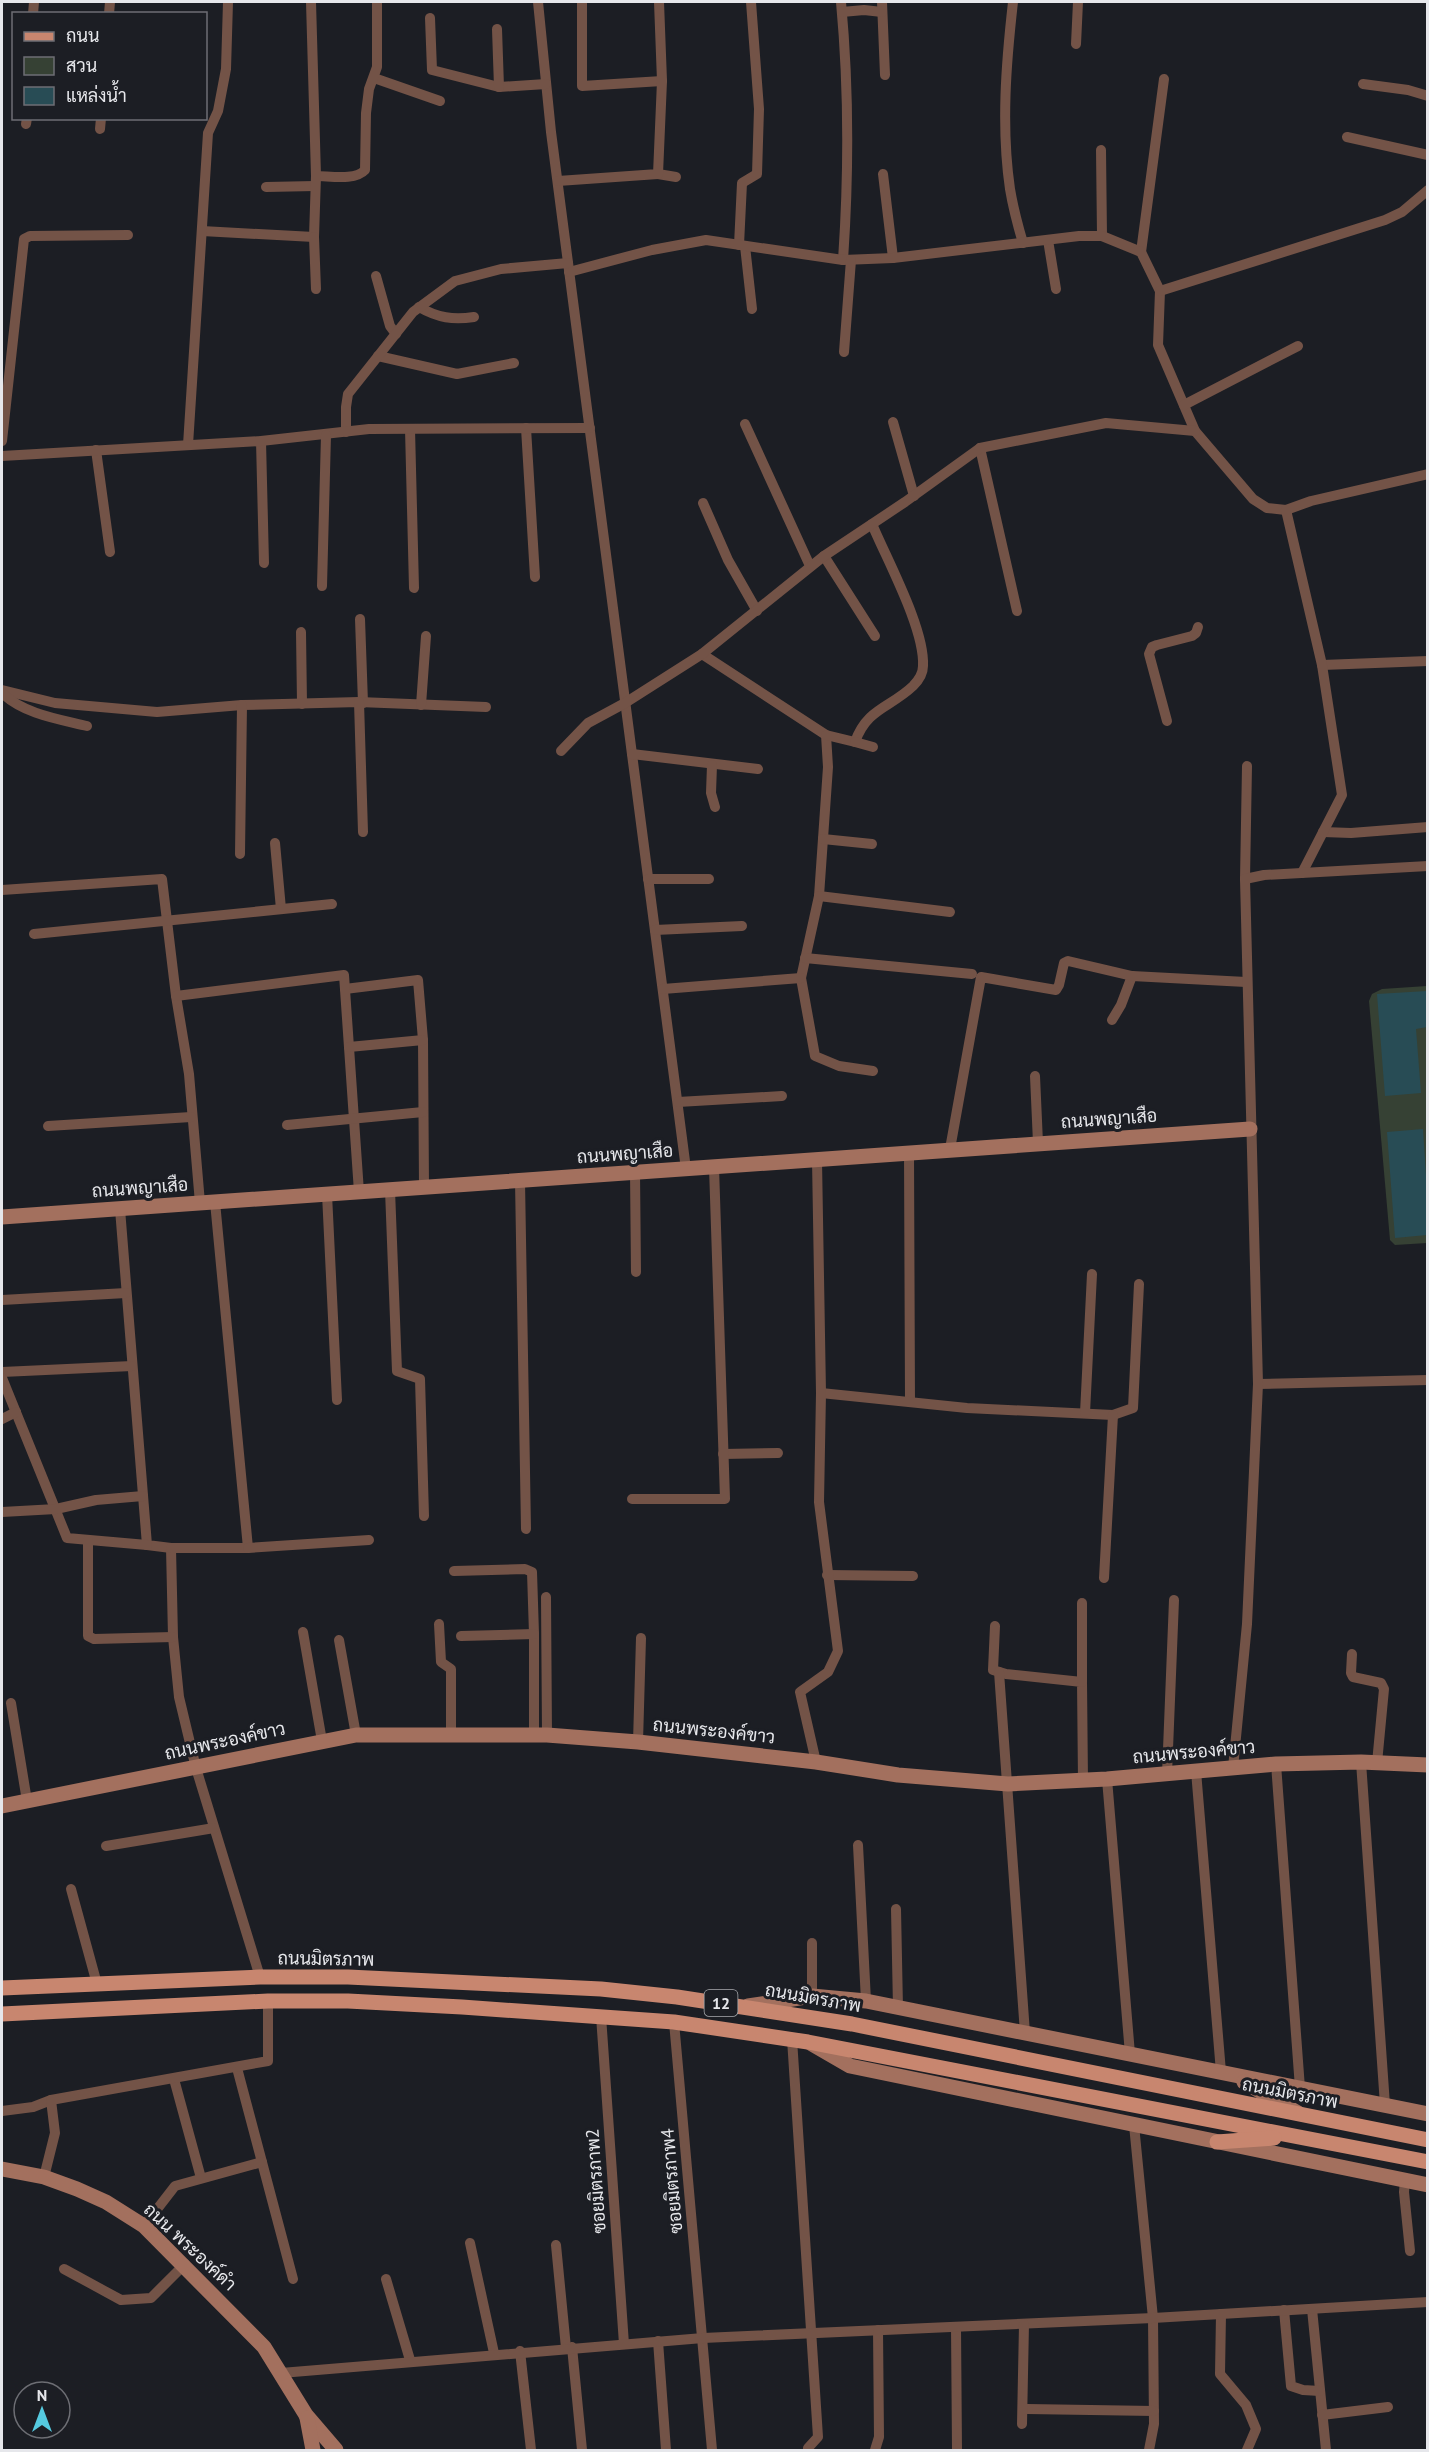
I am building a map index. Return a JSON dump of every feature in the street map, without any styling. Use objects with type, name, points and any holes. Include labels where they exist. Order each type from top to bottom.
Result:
[{"type":"main road","name":"ถนนมิตรภาพ","points":[[2,1988],[260,1977],[348,1977],[601,1989],[748,2006],[852,2024],[1428,2140]]},
{"type":"main road","name":"12","points":[[2,2014],[268,2001],[360,2002],[674,2022],[792,2039],[1428,2162]]},
{"type":"main road","points":[[1217,2142],[1298,2137]]},
{"type":"street","points":[[188,445],[208,133],[218,111],[226,69],[228,2]]},
{"type":"street","points":[[311,2],[316,181],[314,237],[316,289]]},
{"type":"street","points":[[266,187],[361,175],[365,170],[366,113],[369,89],[377,67],[376,2]]},
{"type":"street","points":[[538,2],[558,181],[686,1169]]},
{"type":"street","points":[[582,2],[582,86],[662,81]]},
{"type":"street","points":[[658,174],[662,81],[659,2]]},
{"type":"street","points":[[751,2],[759,109],[757,174],[742,183],[742,246],[752,309]]},
{"type":"street","points":[[1013,2],[1005,75],[1006,142],[1010,191],[1023,243]]},
{"type":"street","points":[[1076,44],[1078,2]]},
{"type":"street","points":[[844,352],[848,164],[847,70],[842,7],[864,10],[882,7],[885,75]]},
{"type":"street","points":[[430,18],[432,70],[499,87],[546,84]]},
{"type":"street","points":[[497,29],[499,87]]},
{"type":"street","points":[[374,78],[440,101]]},
{"type":"street","points":[[1164,79],[1142,252],[1160,291],[1158,345],[1195,431],[1253,499],[1267,508],[1286,510],[1311,501],[1428,474]]},
{"type":"street","points":[[1363,84],[1408,90],[1428,96]]},
{"type":"street","points":[[1347,137],[1428,155]]},
{"type":"street","points":[[1101,150],[1102,236]]},
{"type":"street","points":[[558,181],[658,174],[676,177]]},
{"type":"street","points":[[883,174],[893,258]]},
{"type":"street","points":[[1160,291],[1385,220],[1402,212],[1428,190]]},
{"type":"street","points":[[202,231],[314,237]]},
{"type":"street","points":[[2,441],[24,239],[30,236],[128,235]]},
{"type":"street","points":[[346,432],[348,394],[419,308],[455,281],[501,269],[569,267],[706,240],[847,260],[893,258],[1079,236],[1102,236],[1142,252]]},
{"type":"street","points":[[1048,240],[1056,289]]},
{"type":"street","points":[[376,276],[390,326],[396,334]]},
{"type":"street","points":[[419,308],[432,315],[449,319],[474,317]]},
{"type":"street","points":[[1184,405],[1298,346]]},
{"type":"street","points":[[378,356],[457,374],[514,363]]},
{"type":"street","points":[[893,422],[914,496]]},
{"type":"street","points":[[561,751],[588,723],[625,703],[702,654],[810,566],[980,448],[1107,423],[1195,431]]},
{"type":"street","points":[[745,424],[810,566]]},
{"type":"street","points":[[526,428],[535,577]]},
{"type":"street","points":[[2,456],[261,441],[346,432],[410,429],[590,428]]},
{"type":"street","points":[[410,429],[414,588]]},
{"type":"street","points":[[322,586],[326,435]]},
{"type":"street","points":[[261,441],[264,563]]},
{"type":"street","points":[[980,448],[1017,611]]},
{"type":"street","points":[[96,450],[110,552]]},
{"type":"street","points":[[703,503],[728,560],[757,611]]},
{"type":"street","points":[[1286,510],[1322,665],[1342,795],[1302,873]]},
{"type":"street","points":[[855,742],[860,728],[869,716],[912,687],[921,676],[923,665],[918,633],[872,524]]},
{"type":"street","points":[[824,556],[875,636]]},
{"type":"street","points":[[360,619],[363,832]]},
{"type":"street","points":[[1167,721],[1149,654],[1152,647],[1192,636],[1197,633],[1198,627]]},
{"type":"street","points":[[301,632],[302,704]]},
{"type":"street","points":[[421,705],[426,636]]},
{"type":"street","points":[[702,654],[826,735],[873,747]]},
{"type":"street","points":[[1322,665],[1428,661]]},
{"type":"street","points":[[2,691],[55,703],[158,712],[242,705],[361,703],[486,707]]},
{"type":"street","points":[[2,691],[20,706],[87,726]]},
{"type":"street","points":[[240,854],[242,705]]},
{"type":"street","points":[[826,735],[828,767],[819,896],[801,978],[815,1056],[839,1066],[873,1071]]},
{"type":"street","points":[[632,754],[758,769]]},
{"type":"street","points":[[712,765],[711,793],[715,807]]},
{"type":"street","points":[[1233,1768],[1247,1624],[1258,1384],[1246,982],[1247,766]]},
{"type":"street","points":[[1323,832],[1380,832],[1428,827]]},
{"type":"street","points":[[823,839],[872,844]]},
{"type":"street","points":[[275,843],[281,909]]},
{"type":"street","points":[[1245,879],[1264,875],[1428,866]]},
{"type":"street","points":[[2,890],[162,879],[176,996],[189,1074],[191,1117],[207,1203],[248,1548]]},
{"type":"street","points":[[648,879],[709,879]]},
{"type":"street","points":[[819,896],[950,912]]},
{"type":"street","points":[[34,934],[332,904]]},
{"type":"street","points":[[655,930],[742,926]]},
{"type":"street","points":[[806,958],[972,974]]},
{"type":"street","points":[[950,1149],[981,977],[1054,990],[1059,985],[1064,963],[1068,961],[1132,976],[1246,982]]},
{"type":"street","points":[[176,996],[344,975],[359,1192]]},
{"type":"street","points":[[1112,1020],[1121,1005],[1132,976]]},
{"type":"street","points":[[663,989],[801,978]]},
{"type":"street","points":[[345,989],[418,980],[423,1040],[424,1188]]},
{"type":"street","points":[[349,1047],[423,1040]]},
{"type":"street","points":[[1035,1076],[1038,1143]]},
{"type":"street","points":[[678,1102],[782,1096]]},
{"type":"street","points":[[287,1125],[423,1112]]},
{"type":"street","points":[[48,1126],[191,1117]]},
{"type":"street","name":"ถนนพญาเสือ","points":[[2,1217],[1250,1129]]},
{"type":"street","points":[[909,1152],[910,1402]]},
{"type":"street","points":[[816,1762],[800,1692],[828,1672],[838,1651],[819,1502],[821,1393],[817,1160]]},
{"type":"street","points":[[632,1499],[724,1499],[714,1167]]},
{"type":"street","points":[[635,1172],[636,1272]]},
{"type":"street","points":[[520,1181],[526,1529]]},
{"type":"street","points":[[390,1190],[397,1371],[420,1379],[424,1516]]},
{"type":"street","points":[[327,1194],[336,1400]]},
{"type":"street","points":[[120,1209],[147,1545]]},
{"type":"street","points":[[1085,1413],[1092,1274]]},
{"type":"street","points":[[821,1393],[967,1408],[1113,1415],[1133,1408],[1139,1284]]},
{"type":"street","points":[[2,1300],[126,1293]]},
{"type":"street","points":[[2,1372],[132,1366]]},
{"type":"street","points":[[2,1378],[68,1538],[171,1548],[248,1548],[369,1540]]},
{"type":"street","points":[[1258,1384],[1428,1380]]},
{"type":"street","points":[[2,1419],[16,1412]]},
{"type":"street","points":[[1104,1578],[1113,1415]]},
{"type":"street","points":[[723,1454],[778,1453]]},
{"type":"street","points":[[2,1512],[56,1509],[96,1500],[143,1496]]},
{"type":"street","points":[[88,1540],[88,1636],[94,1639],[173,1637]]},
{"type":"street","points":[[171,1548],[173,1637],[179,1697],[213,1828],[260,1977]]},
{"type":"street","points":[[454,1571],[529,1570],[533,1577],[534,1634],[541,1735]]},
{"type":"street","points":[[827,1575],[914,1576]]},
{"type":"street","points":[[541,1735],[546,1597]]},
{"type":"street","points":[[1167,1774],[1174,1600]]},
{"type":"street","points":[[1082,1604],[1083,1780]]},
{"type":"street","points":[[439,1624],[441,1662],[451,1669],[452,1733]]},
{"type":"street","points":[[995,1626],[993,1670],[1082,1682]]},
{"type":"street","points":[[303,1632],[322,1741]]},
{"type":"street","points":[[461,1636],[534,1634]]},
{"type":"street","points":[[638,1742],[641,1638]]},
{"type":"street","points":[[339,1640],[356,1735]]},
{"type":"street","points":[[1352,1653],[1351,1673],[1353,1677],[1381,1683],[1384,1689],[1377,1763]]},
{"type":"street","points":[[999,1672],[998,1688],[1008,1784],[1025,2033]]},
{"type":"street","points":[[11,1703],[27,1801]]},
{"type":"street","name":"ถนนพระองค์ขาว","points":[[2,1806],[356,1735],[452,1733],[541,1735],[638,1742],[816,1762],[898,1775],[1008,1784],[1107,1779],[1276,1764],[1361,1762],[1428,1765]]},
{"type":"street","points":[[1361,1762],[1385,2105]]},
{"type":"street","points":[[1276,1764],[1300,2088]]},
{"type":"street","points":[[1196,1771],[1226,2073]]},
{"type":"street","points":[[1107,1779],[1130,2054]]},
{"type":"street","points":[[106,1846],[213,1828]]},
{"type":"street","points":[[858,1845],[866,2001]]},
{"type":"street","points":[[71,1889],[97,1984]]},
{"type":"street","points":[[896,1909],[898,2008]]},
{"type":"street","points":[[812,1943],[812,1996]]},
{"type":"street","points":[[748,2006],[812,1996],[866,2001],[1428,2114]]},
{"type":"street","points":[[2,2111],[268,2061],[268,2001]]},
{"type":"street","name":"ซอยมิตรภาพ2","points":[[601,2016],[624,2344]]},
{"type":"street","name":"ซอยมิตรภาพ4","points":[[674,2022],[712,2451]]},
{"type":"street","points":[[792,2039],[818,2437],[808,2451]]},
{"type":"street","points":[[808,2042],[850,2066],[1428,2185]]},
{"type":"street","points":[[237,2068],[293,2279]]},
{"type":"street","points":[[1226,2073],[1303,2116]]},
{"type":"street","points":[[174,2079],[201,2178]]},
{"type":"street","points":[[44,2177],[54,2133],[51,2100]]},
{"type":"street","points":[[1134,2125],[1154,2318],[1154,2411],[1149,2451]]},
{"type":"street","points":[[144,2226],[175,2186],[262,2162]]},
{"type":"street","name":"ถนน พระองค์ดำ","points":[[2,2169],[44,2177],[106,2202],[144,2226],[264,2346],[306,2415]]},
{"type":"street","points":[[1405,2180],[1404,2193],[1410,2251]]},
{"type":"street","points":[[470,2243],[494,2353]]},
{"type":"street","points":[[556,2246],[582,2451]]},
{"type":"street","points":[[64,2269],[121,2300],[151,2298],[184,2264]]},
{"type":"street","points":[[386,2279],[410,2361]]},
{"type":"street","points":[[282,2373],[494,2353],[703,2338],[1154,2318],[1428,2302]]},
{"type":"street","points":[[1312,2309],[1326,2451]]},
{"type":"street","points":[[1284,2310],[1291,2386],[1303,2390],[1320,2391]]},
{"type":"street","points":[[1221,2314],[1220,2374],[1246,2405],[1256,2429],[1247,2451]]},
{"type":"street","points":[[1022,2424],[1024,2324]]},
{"type":"street","points":[[956,2327],[957,2451]]},
{"type":"street","points":[[875,2451],[879,2437],[879,2330]]},
{"type":"street","points":[[658,2341],[666,2451]]},
{"type":"street","points":[[520,2351],[531,2451]]},
{"type":"street","points":[[1322,2415],[1389,2408]]},
{"type":"street","points":[[1027,2409],[1154,2411]]},
{"type":"street","points":[[306,2415],[314,2451]]},
{"type":"street","points":[[306,2415],[336,2451]]},
{"type":"green space","points":[[1427,986],[1427,1243],[1395,1245],[1390,1240],[1369,1001],[1372,994],[1382,989]]},
{"type":"water","points":[[1427,991],[1427,1027],[1416,1029],[1421,1093],[1385,1096],[1377,994]]},
{"type":"water","points":[[1423,1129],[1427,1235],[1395,1238],[1387,1132]]}]
